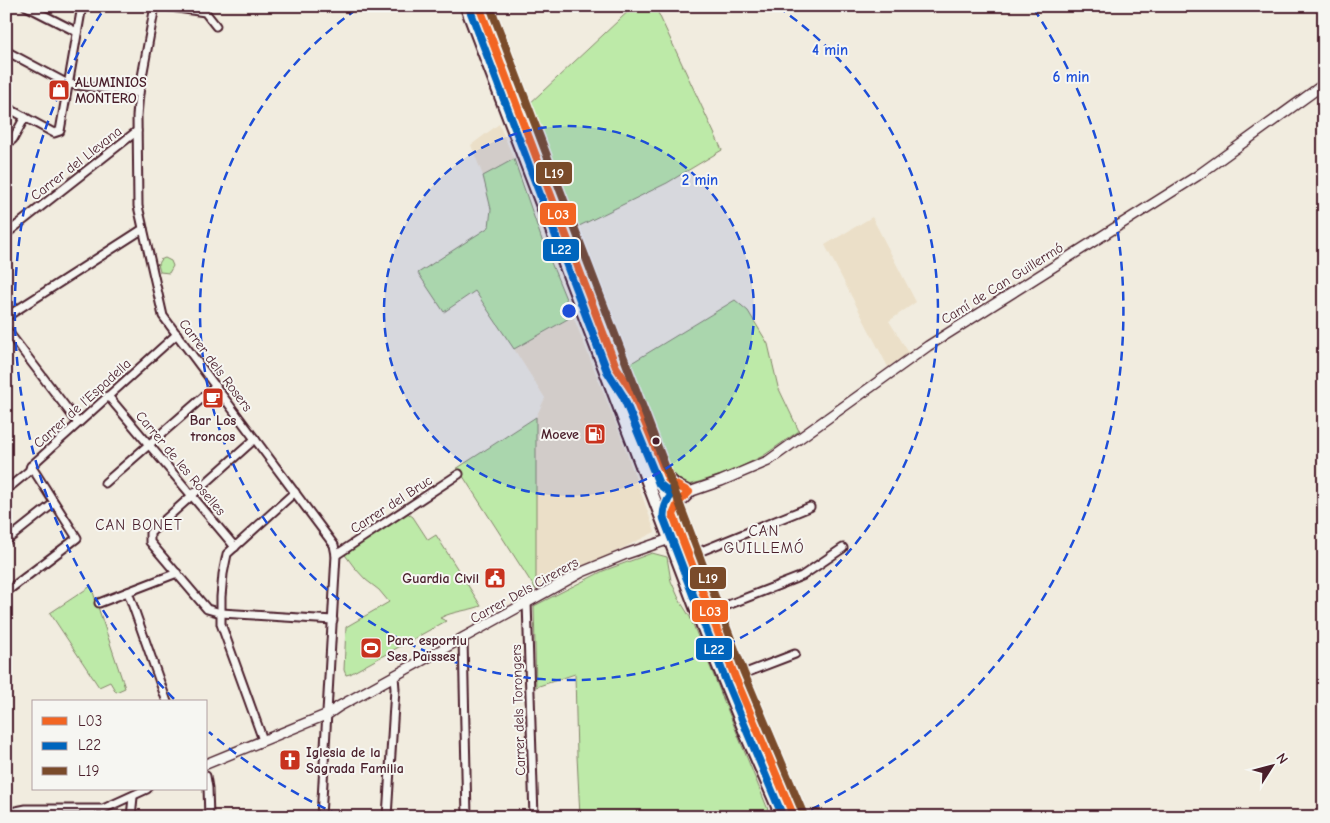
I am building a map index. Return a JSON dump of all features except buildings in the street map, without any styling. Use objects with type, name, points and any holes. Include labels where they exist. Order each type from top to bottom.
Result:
[{"type":"main road","points":[[466,6],[670,539],[746,734],[782,817]]},
{"type":"main road","points":[[479,6],[735,677],[794,817]]},
{"type":"main road","points":[[616,367],[632,391],[668,479],[689,492],[678,503],[673,514]]},
{"type":"street","points":[[26,6],[77,32]]},
{"type":"street","points":[[6,107],[54,133],[60,131],[82,6]]},
{"type":"street","name":"Carrer dels Rosers","points":[[155,6],[139,93],[137,131],[138,206],[164,316],[334,545],[336,555],[333,620],[321,817]]},
{"type":"street","points":[[164,6],[205,12],[216,26]]},
{"type":"street","points":[[6,51],[68,84],[139,93]]},
{"type":"street","name":"Camí de Can Guillermó","points":[[689,492],[768,461],[928,346],[1197,176],[1324,84]]},
{"type":"street","points":[[6,145],[12,139],[25,117]]},
{"type":"street","name":"Carrer del Llevana","points":[[6,234],[137,131]]},
{"type":"street","points":[[6,317],[143,229]]},
{"type":"street","points":[[6,329],[78,424]]},
{"type":"street","name":"Carrer de l'Espadella","points":[[6,490],[177,334]]},
{"type":"street","points":[[105,483],[216,386]]},
{"type":"street","name":"Carrer de les Roselles","points":[[108,396],[235,547]]},
{"type":"street","points":[[256,439],[150,533],[150,542],[207,609],[221,612],[333,620]]},
{"type":"street","points":[[6,592],[77,538],[31,466]]},
{"type":"street","name":"Carrer del Bruc","points":[[336,555],[459,474]]},
{"type":"street","points":[[263,740],[221,624],[223,574],[227,554],[295,492]]},
{"type":"street","points":[[6,542],[54,503]]},
{"type":"street","points":[[689,556],[810,507]]},
{"type":"street","name":"Carrer Dels Cirerers","points":[[208,763],[328,714],[582,572],[670,539]]},
{"type":"street","points":[[710,612],[802,576],[843,548]]},
{"type":"street","points":[[99,603],[177,573]]},
{"type":"street","points":[[128,592],[166,700]]},
{"type":"street","name":"Carrer dels Torongers","points":[[527,602],[534,817]]},
{"type":"street","points":[[463,639],[467,817]]},
{"type":"street","points":[[735,677],[796,654]]},
{"type":"street","points":[[387,817],[395,689],[394,676]]},
{"type":"street","points":[[208,788],[209,817]]},
{"type":"street","points":[[6,813],[26,809],[103,809],[145,790]]},
{"type":"street","points":[[131,817],[133,797]]},
{"type":"shaded area","points":[[499,124],[514,159],[483,176],[471,145]]},
{"type":"shaded area","points":[[872,217],[916,302],[889,321],[909,353],[888,367],[825,245]]},
{"type":"shaded area","points":[[573,316],[620,434],[655,532],[536,590],[536,417],[545,398],[514,349]]},
{"type":"green space","points":[[634,6],[655,6],[722,150],[667,183],[573,229],[527,106]]},
{"type":"green space","points":[[514,159],[543,243],[573,316],[514,349],[475,291],[444,312],[418,273],[489,227],[491,209],[483,176]]},
{"type":"green space","points":[[165,258],[171,261],[173,266],[169,273],[160,272],[158,264],[160,260]]},
{"type":"green space","points":[[735,300],[748,311],[768,344],[778,387],[799,431],[763,456],[728,473],[689,485],[678,479],[670,470],[652,418],[628,365]]},
{"type":"green space","points":[[536,417],[536,590],[459,470],[456,469]]},
{"type":"green space","points":[[402,509],[413,517],[428,540],[436,535],[481,606],[440,618],[446,621],[346,675],[344,670],[346,627],[389,602],[354,567],[340,548]]},
{"type":"green space","points":[[652,553],[667,557],[671,581],[690,617],[771,817],[580,817],[575,674],[536,687],[534,606],[603,571]]},
{"type":"green space","points":[[91,586],[125,688],[116,692],[110,682],[99,687],[50,613]]},
{"type":"transit line","name":"L03","points":[[479,6],[616,367],[632,391],[668,479],[689,492],[678,503],[673,515],[735,677],[794,817]]},
{"type":"transit line","name":"L19","points":[[490,6],[744,673],[803,813]]},
{"type":"transit line","name":"L22","points":[[470,10],[607,371],[623,396],[659,484],[672,494],[665,506],[664,519],[726,681],[783,817]]},
{"type":"place","name":"ALUMINIOS MONTERO","points":[[59,90]]},
{"type":"place","name":"Bar Los troncos","points":[[213,398]]},
{"type":"place","name":"Moeve","points":[[595,434]]},
{"type":"place","name":"Guardia Civil","points":[[495,578]]},
{"type":"place","name":"Parc esportiu Ses Païsses","points":[[371,648]]},
{"type":"place","name":"Iglesia de la Sagrada Familia","points":[[290,760]]},
{"type":"district","name":"CAN BONET","points":[[139,525]]},
{"type":"district","name":"CAN GUILLEMÓ","points":[[764,540]]}]
